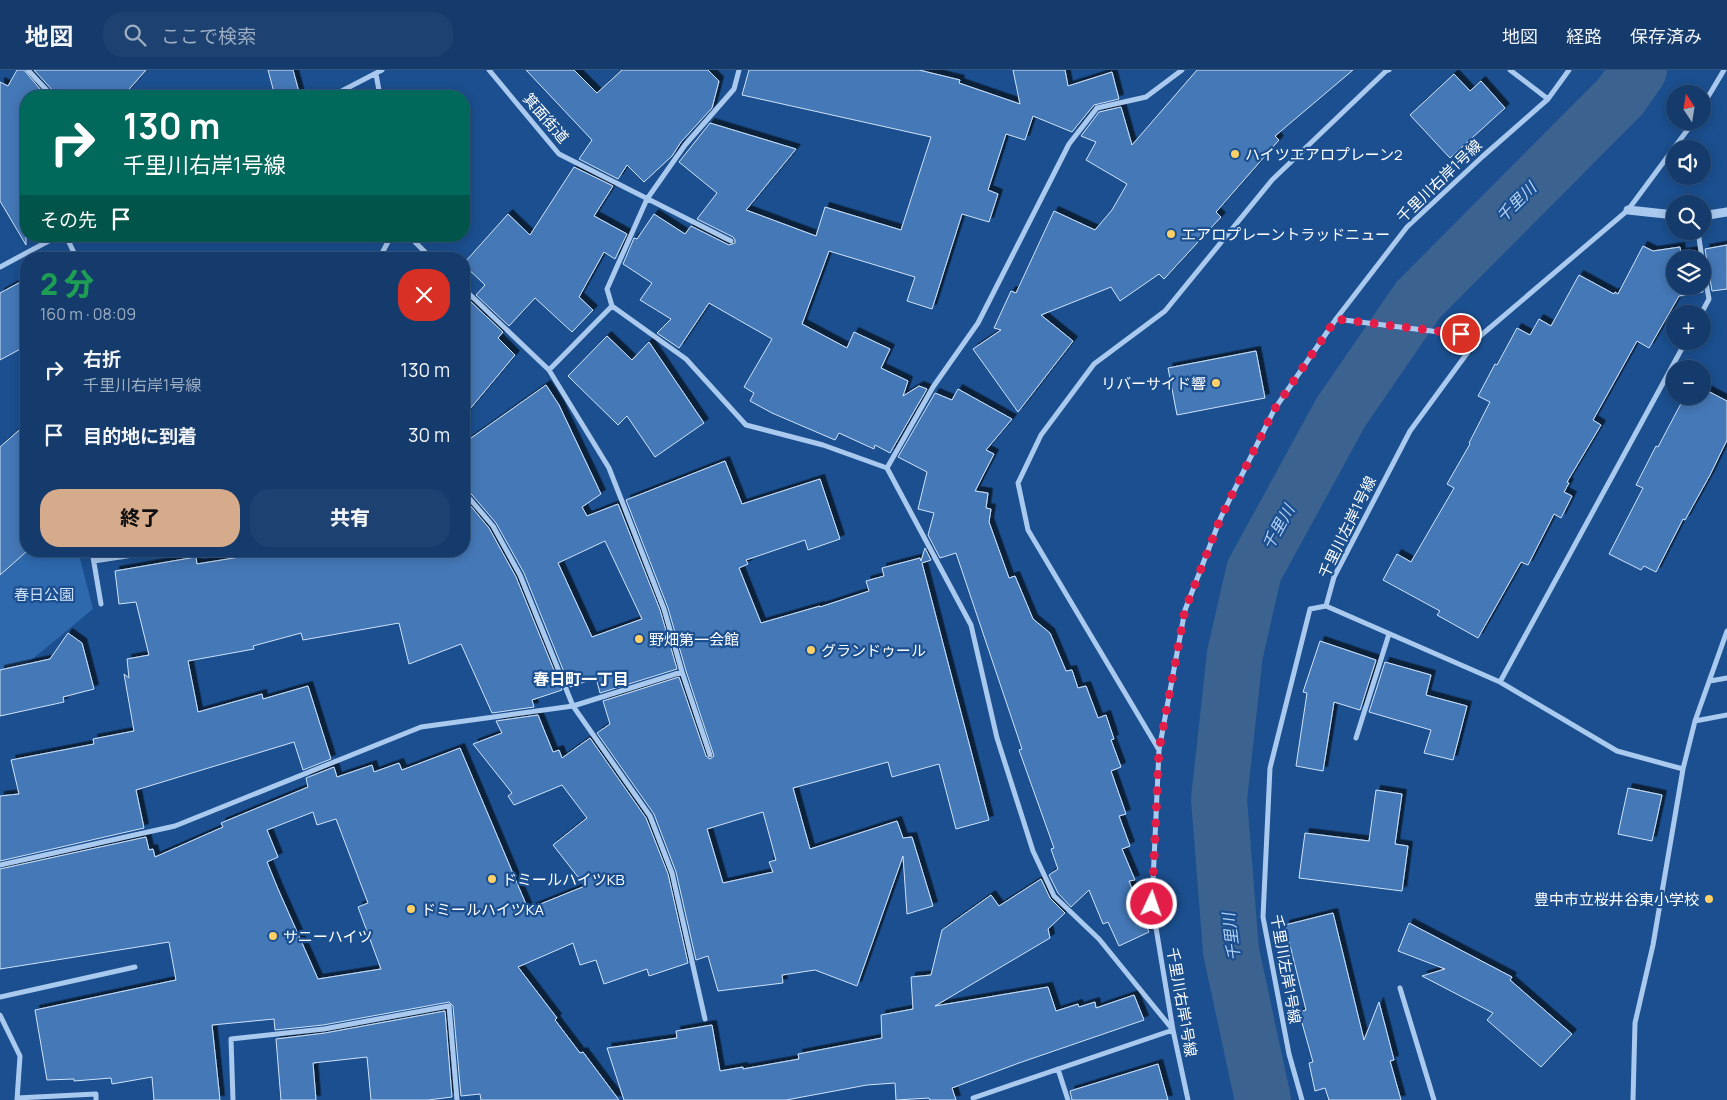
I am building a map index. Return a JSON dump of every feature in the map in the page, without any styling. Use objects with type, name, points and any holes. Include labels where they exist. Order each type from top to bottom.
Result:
[{"type":"street","points":[[28,70],[46,90]]},
{"type":"street","points":[[344,90],[382,70]]},
{"type":"street","name":"箕面街道","points":[[489,70],[559,154],[731,241]]},
{"type":"street","points":[[738,70],[734,89],[685,145],[647,199],[607,290],[612,306],[686,359],[746,425],[823,444],[887,468],[971,625],[997,738],[1032,851],[1054,896],[1099,938],[1173,1030],[973,1098]]},
{"type":"street","points":[[887,468],[933,387],[978,323],[1069,144],[1097,108],[1146,98],[1182,70]]},
{"type":"street","points":[[1159,750],[1028,530],[1018,483],[1041,434],[1094,364],[1165,311],[1272,180],[1389,70]]},
{"type":"street","points":[[1510,70],[1548,98]]},
{"type":"street","name":"千里川右岸1号線","points":[[1188,1100],[1173,1030],[1152,904],[1159,750],[1185,610],[1221,517],[1274,410],[1336,319],[1407,227],[1482,156],[1548,98],[1570,70]]},
{"type":"street","points":[[1711,92],[1724,70]]},
{"type":"street","points":[[376,74],[379,90]]},
{"type":"street","name":"千里川左岸1号線","points":[[1302,1100],[1289,1054],[1263,917],[1270,768],[1310,609],[1326,606],[1334,578],[1410,431],[1479,337],[1628,210],[1687,130]]},
{"type":"street","points":[[1628,210],[1666,214]]},
{"type":"street","points":[[1711,215],[1727,212]]},
{"type":"street","points":[[28,252],[47,242]]},
{"type":"street","points":[[414,242],[425,252]]},
{"type":"street","points":[[0,267],[20,256]]},
{"type":"street","points":[[470,295],[549,370],[609,468],[664,609],[682,672],[710,755]]},
{"type":"street","points":[[549,370],[612,306]]},
{"type":"street","points":[[1336,319],[1479,337]]},
{"type":"street","points":[[1500,682],[1681,350]]},
{"type":"street","points":[[470,499],[493,526],[520,575],[573,706],[650,816],[672,873],[705,1019]]},
{"type":"street","points":[[93,557],[101,604]]},
{"type":"street","points":[[94,561],[120,557]]},
{"type":"street","points":[[1326,606],[1500,682],[1617,751],[1683,769]]},
{"type":"street","points":[[1634,1100],[1635,1023],[1653,945],[1683,769],[1695,722],[1727,631]]},
{"type":"street","points":[[1356,738],[1389,634]]},
{"type":"street","points":[[0,865],[175,826],[421,727],[573,706],[682,672]]},
{"type":"street","points":[[1710,681],[1727,678]]},
{"type":"street","points":[[1695,722],[1727,715]]},
{"type":"street","points":[[0,997],[134,967]]},
{"type":"street","points":[[1400,988],[1434,1100]]},
{"type":"street","points":[[233,1100],[231,1039],[324,1029],[449,1006],[457,1100]]},
{"type":"street","points":[[0,1015],[20,1056],[17,1099],[96,1094],[96,1100]]},
{"type":"street","points":[[1058,1069],[1068,1100]]},
{"type":"green space","name":"春日公園","points":[[20,552],[20,557],[80,557],[93,609],[0,686],[0,570]]},
{"type":"building","points":[[17,70],[24,70],[41,90],[20,90],[20,235],[0,201],[0,82],[8,86]]},
{"type":"building","points":[[34,70],[146,70],[128,90],[52,90]]},
{"type":"building","points":[[268,70],[293,70],[298,90],[273,90]]},
{"type":"building","points":[[526,70],[574,70],[597,93],[622,70],[708,70],[719,81],[712,108],[681,142],[672,156],[644,182],[627,165],[618,179],[579,159],[592,140]]},
{"type":"building","points":[[749,70],[919,70],[960,80],[959,83],[1020,104],[1013,70],[1065,70],[1068,86],[1112,72],[1119,99],[1094,105],[1072,132],[1033,116],[1025,140],[1006,134],[988,190],[998,194],[989,222],[962,214],[932,309],[907,301],[915,277],[829,251],[802,324],[847,348],[854,332],[890,349],[881,368],[908,381],[903,396],[919,386],[927,389],[890,453],[875,445],[874,449],[839,433],[835,440],[772,413],[750,401],[754,393],[744,387],[772,339],[709,303],[679,348],[657,333],[671,319],[640,300],[652,283],[623,264],[634,238],[637,239],[654,214],[685,234],[691,226],[729,245],[735,243],[733,237],[697,219],[717,193],[679,162],[710,123],[796,149],[746,210],[816,236],[825,207],[901,230],[931,137],[742,95]]},
{"type":"building","points":[[1197,70],[1353,70],[1275,136],[1279,140],[1216,212],[1221,217],[1164,279],[1159,274],[1120,301],[1111,287],[1041,315],[1073,341],[1018,412],[973,349],[1001,330],[994,328],[1011,291],[1016,293],[1054,211],[1095,230],[1112,210],[1127,184],[1086,160],[1096,142],[1081,136],[1099,112],[1121,107],[1132,145]]},
{"type":"building","points":[[1454,74],[1470,91],[1481,81],[1505,108],[1450,158],[1410,115]]},
{"type":"building","points":[[574,167],[613,186],[594,216],[627,234],[615,259],[604,252],[579,297],[593,310],[572,332],[535,298],[509,326],[476,295],[485,285],[470,271],[470,256],[508,214],[530,235]]},
{"type":"building","points":[[1727,245],[1727,289],[1712,291],[1711,250],[1705,249]]},
{"type":"building","points":[[1643,246],[1653,251],[1680,247],[1680,250],[1666,250],[1666,295],[1685,295],[1679,296],[1674,305],[1666,305],[1666,319],[1649,348],[1637,341],[1593,420],[1601,425],[1567,482],[1569,483],[1564,492],[1572,496],[1561,518],[1554,514],[1528,565],[1521,562],[1478,638],[1437,615],[1440,611],[1383,580],[1397,554],[1411,562],[1454,488],[1447,484],[1470,444],[1490,402],[1478,396],[1517,328],[1530,335],[1539,319],[1551,326],[1579,275],[1614,294],[1615,292],[1618,294]]},
{"type":"building","points":[[20,282],[20,349],[0,360],[0,293]]},
{"type":"building","points":[[470,301],[503,332],[498,338],[515,355],[470,409]]},
{"type":"building","points":[[607,336],[632,360],[649,342],[704,423],[655,457],[627,416],[618,425],[568,376]]},
{"type":"building","name":"リバーサイド響","points":[[1256,351],[1265,398],[1177,415],[1168,368]]},
{"type":"building","points":[[546,385],[559,405],[601,494],[582,507],[587,516],[618,504],[660,610],[677,669],[600,693],[596,678],[570,687],[524,573],[496,523],[470,493],[470,439]],"holes":[[[605,541],[642,619],[592,637],[558,563]]]},
{"type":"building","points":[[958,389],[1012,419],[986,450],[994,454],[975,491],[988,493],[986,508],[991,509],[989,522],[1009,578],[1015,576],[1033,619],[1050,633],[1066,671],[1072,670],[1078,688],[1086,686],[1098,718],[1106,715],[1114,739],[1111,740],[1121,767],[1111,771],[1126,814],[1119,816],[1130,846],[1122,849],[1135,880],[1129,881],[1149,932],[1119,946],[1108,922],[1103,924],[1089,890],[1071,907],[1058,893],[1049,875],[1058,869],[1051,849],[1054,848],[1019,750],[1022,749],[956,553],[940,558],[928,535],[934,513],[918,509],[927,472],[898,457],[935,393],[952,400]]},
{"type":"building","points":[[1711,393],[1727,401],[1727,440],[1710,475],[1685,520],[1683,519],[1656,572],[1644,566],[1641,570],[1609,554],[1643,488],[1636,485],[1656,446],[1658,447],[1680,405],[1711,405]]},
{"type":"building","points":[[20,429],[20,557],[0,575],[0,447]]},
{"type":"building","points":[[725,461],[742,504],[820,479],[840,539],[808,550],[805,540],[746,560],[748,564],[739,568],[761,623],[869,591],[866,581],[884,576],[882,568],[920,558],[921,561],[925,548],[931,560],[922,563],[989,820],[956,829],[939,764],[892,777],[888,762],[793,788],[810,849],[897,821],[903,838],[912,837],[933,906],[907,914],[903,856],[857,986],[815,970],[782,975],[783,983],[718,991],[708,956],[696,960],[676,872],[654,814],[597,733],[610,724],[603,701],[679,677],[706,756],[710,759],[714,756],[686,671],[668,608],[626,500]],"holes":[[[763,812],[776,860],[769,862],[773,872],[723,883],[707,829]]]},
{"type":"building","points":[[470,505],[489,528],[516,577],[562,690],[532,700],[534,707],[492,713],[461,644],[409,664],[399,623],[303,640],[301,633],[253,646],[254,649],[188,661],[198,712],[262,694],[263,699],[308,686],[331,759],[303,770],[294,742],[136,790],[144,828],[0,861],[0,796],[19,794],[11,760],[94,744],[93,739],[134,731],[124,674],[129,678],[127,659],[149,655],[136,602],[119,604],[115,571],[196,557],[197,564],[240,557],[470,557]]},
{"type":"building","points":[[68,633],[82,643],[94,689],[63,697],[64,702],[0,716],[0,670],[50,659]]},
{"type":"building","points":[[1320,641],[1376,660],[1360,710],[1334,702],[1323,771],[1296,766],[1307,693],[1303,692]]},
{"type":"building","points":[[1385,662],[1431,675],[1426,695],[1467,706],[1453,760],[1424,753],[1431,730],[1369,712]]},
{"type":"building","points":[[538,715],[553,752],[559,750],[562,758],[590,738],[646,818],[668,874],[688,963],[649,976],[647,969],[604,984],[596,960],[580,965],[573,943],[518,967],[557,1018],[555,1020],[580,1053],[583,1052],[619,1100],[481,1100],[480,1094],[461,1096],[453,1006],[449,1002],[323,1025],[275,1030],[274,1019],[212,1025],[220,1100],[154,1100],[152,1077],[112,1084],[111,1078],[74,1081],[74,1079],[47,1080],[35,1010],[176,980],[169,942],[0,969],[0,869],[146,837],[149,850],[153,849],[155,857],[223,827],[221,823],[308,787],[306,778],[334,767],[337,777],[372,765],[374,772],[399,763],[402,770],[460,748],[528,909],[585,886],[553,845],[587,818],[562,785],[514,805],[508,796],[512,793],[473,744],[502,733],[496,721]],"holes":[[[313,812],[317,825],[336,819],[368,903],[358,907],[381,969],[318,979],[267,862],[278,857],[267,830]]]},
{"type":"building","points":[[1628,788],[1662,795],[1652,841],[1618,834]]},
{"type":"building","points":[[1376,790],[1402,794],[1395,844],[1408,846],[1402,891],[1299,878],[1305,833],[1369,841]]},
{"type":"building","points":[[1041,879],[1050,898],[1065,913],[1048,929],[1050,938],[935,1006],[1048,987],[1056,1011],[1078,1004],[1079,1007],[1095,1002],[1096,1008],[1134,995],[1144,1020],[952,1088],[956,1100],[930,1100],[929,1098],[896,1100],[895,1083],[867,1085],[786,1100],[624,1100],[607,1048],[677,1038],[676,1031],[712,1025],[720,1071],[799,1059],[798,1054],[882,1038],[881,1015],[913,1009],[911,977],[931,975],[942,930],[991,895],[999,906]]},
{"type":"building","points":[[1333,913],[1364,1040],[1379,1002],[1394,1060],[1390,1061],[1401,1100],[1329,1100],[1325,1088],[1315,1091],[1309,1063],[1313,1062],[1299,1012],[1306,1010],[1285,925]]},
{"type":"building","points":[[1409,923],[1512,977],[1510,980],[1572,1034],[1541,1067],[1487,1020],[1493,1013],[1422,976],[1445,969],[1398,951]]},
{"type":"building","points":[[445,1011],[452,1097],[428,1100],[371,1100],[367,1057],[313,1063],[316,1100],[281,1100],[276,1039],[325,1033]]},
{"type":"building","points":[[1158,1064],[1168,1100],[1072,1100],[1070,1091]]},
{"type":"waterway","name":"千里川","points":[[1263,1100],[1231,951],[1219,799],[1235,654],[1254,571],[1341,412],[1418,300],[1621,96],[1639,70]]},
{"type":"place","name":"ハイツエアロプレーン2","points":[[1235,154]]},
{"type":"place","name":"エアロプレーントラッドニュー","points":[[1171,234]]},
{"type":"place","name":"リバーサイド響","points":[[1216,383]]},
{"type":"place","name":"野畑第一会館","points":[[639,639]]},
{"type":"place","name":"グランドゥール","points":[[811,650]]},
{"type":"place","name":"ドミールハイツKB","points":[[492,879]]},
{"type":"place","name":"豊中市立桜井谷東小学校","points":[[1709,899]]},
{"type":"place","name":"ドミールハイツKA","points":[[411,909]]},
{"type":"place","name":"サニーハイツ","points":[[273,936]]},
{"type":"district","name":"春日町一丁目","points":[[581,679]]},
{"type":"route","points":[[1152,904],[1159,750],[1185,610],[1221,517],[1274,410],[1336,319],[1461,334]]}]
